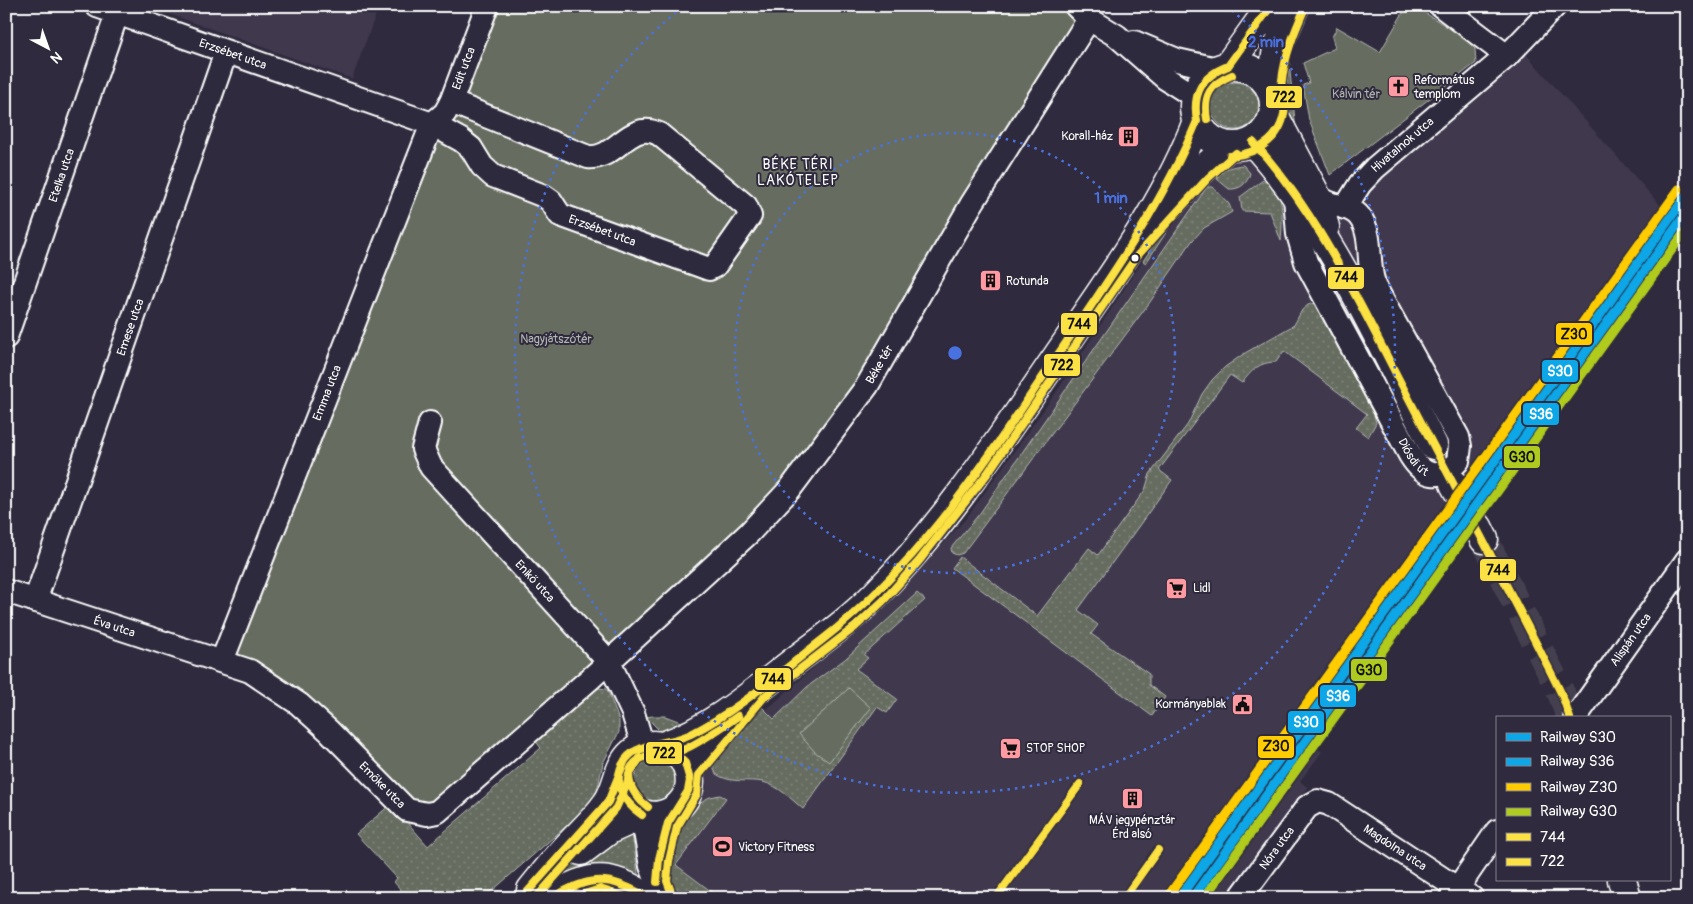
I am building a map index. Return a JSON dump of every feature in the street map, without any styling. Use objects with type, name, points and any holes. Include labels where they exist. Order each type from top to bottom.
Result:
[{"type":"main road","points":[[535,895],[608,802],[625,760],[633,752],[698,730],[758,689],[848,620],[877,593],[912,554],[979,468],[1129,250],[1179,166],[1196,109],[1199,85],[1223,67],[1271,6]]},
{"type":"main road","points":[[1271,88],[1277,49],[1295,6]]},
{"type":"main road","points":[[1129,250],[1201,171],[1241,144],[1263,135],[1274,115],[1275,101],[1271,88],[1264,77],[1253,69],[1241,65],[1223,67]]},
{"type":"main road","points":[[1196,109],[1204,133],[1216,142],[1241,144]]},
{"type":"main road","name":"Diósdi út","points":[[1274,115],[1305,195],[1337,261],[1433,445]]},
{"type":"main road","name":"Diósdi út","points":[[1241,144],[1273,164],[1305,195]]},
{"type":"main road","points":[[689,771],[758,689]]},
{"type":"main road","points":[[535,895],[609,830],[642,815],[667,814],[676,808],[688,791],[689,771],[686,763],[672,750],[653,746]]},
{"type":"main road","points":[[618,781],[625,802],[642,815]]},
{"type":"main road","points":[[535,895],[598,878],[656,893]]},
{"type":"main road","points":[[1623,882],[1627,898]]},
{"type":"street","name":"Edit utca","points":[[432,124],[445,113],[487,6]]},
{"type":"street","points":[[1441,6],[1507,56]]},
{"type":"street","name":"Hivatalnok utca","points":[[1344,208],[1360,184],[1382,162],[1507,56],[1555,6]]},
{"type":"street","name":"Erzsébet utca","points":[[107,10],[432,124],[461,140],[471,148],[482,166],[492,176],[544,196],[550,201],[560,216],[709,269],[715,266],[750,216],[746,206],[659,134],[650,129],[639,131],[597,158],[450,102]]},
{"type":"street","name":"Etelka utca","points":[[6,337],[107,10]]},
{"type":"street","points":[[1083,12],[1116,36],[1165,78],[1196,109]]},
{"type":"street","name":"Béke tér","points":[[609,662],[770,512],[826,443],[866,386],[1083,12]]},
{"type":"street","points":[[1116,36],[1177,60],[1223,67]]},
{"type":"street","name":"Emese utca","points":[[35,601],[226,52]]},
{"type":"street","name":"Emma utca","points":[[222,662],[432,124]]},
{"type":"street","name":"Diósdi út","points":[[1305,195],[1344,208],[1358,216],[1365,229],[1372,278],[1379,294],[1458,437],[1460,446],[1458,461],[1446,472],[1431,474],[1424,472],[1416,465],[1306,262],[1298,234],[1305,195]]},
{"type":"street","name":"Enikő utca","points":[[430,423],[423,449],[431,467],[609,662],[633,713],[653,746]]},
{"type":"street","name":"Alispán utca","points":[[1576,716],[1687,560]]},
{"type":"street","name":"Éva utca","points":[[6,591],[222,662]]},
{"type":"street","name":"Emőke utca","points":[[222,662],[250,671],[299,704],[329,731],[407,810],[426,814],[437,812],[448,804],[609,662]]},
{"type":"street","name":"Magdolna utca","points":[[1318,801],[1329,804],[1460,894]]},
{"type":"street","name":"Nóra utca","points":[[1240,898],[1307,807],[1318,801]]},
{"type":"street","points":[[656,893],[659,859],[668,823],[676,808]]},
{"type":"street","points":[[642,815],[656,893]]},
{"type":"street","points":[[1460,894],[1496,833]]},
{"type":"shaded area","points":[[147,6],[379,6],[352,79]]},
{"type":"shaded area","points":[[1526,54],[1661,206],[1687,170],[1687,236],[1662,274],[1312,744],[1322,752],[1300,781],[1308,788],[1228,898],[560,898],[575,890],[625,893],[663,867],[713,755],[760,705],[766,710],[822,660],[864,627],[912,578],[968,516],[1057,391],[1187,194],[1232,158],[1244,157],[1255,161],[1312,206],[1365,189]]},
{"type":"green space","name":"Nagyjátszótér","points":[[487,6],[1076,6],[1089,19],[790,489],[427,814],[329,731],[222,661]]},
{"type":"green space","name":"Kálvin tér","points":[[1407,6],[1414,6],[1465,38],[1475,49],[1476,63],[1330,175],[1309,120],[1303,85],[1309,83],[1303,63],[1335,48],[1332,37],[1337,27],[1380,52]]},
{"type":"green space","points":[[1283,56],[1289,62],[1296,131],[1287,118],[1287,95],[1282,80]]},
{"type":"green space","points":[[1230,82],[1240,82],[1252,89],[1259,101],[1259,111],[1252,123],[1240,130],[1230,130],[1222,126],[1215,119],[1211,111],[1211,101],[1215,93],[1222,86]]},
{"type":"green space","points":[[1243,165],[1250,173],[1245,183],[1240,187],[1229,189],[1217,179],[1224,170]]},
{"type":"green space","points":[[1263,180],[1271,183],[1280,197],[1282,215],[1281,241],[1270,212],[1242,211],[1240,197]]},
{"type":"green space","points":[[1207,187],[1213,187],[1229,204],[1232,212],[1204,228],[1192,241],[1150,302],[963,553],[957,555],[952,553],[951,548],[980,513]]},
{"type":"green space","points":[[1187,194],[1177,216],[1146,263],[1143,261]]},
{"type":"green space","points":[[1315,303],[1374,415],[1376,423],[1368,437],[1356,428],[1367,414],[1284,351],[1276,362],[1260,365],[1242,383],[1230,375],[1159,470],[1172,480],[1078,610],[1098,625],[1091,634],[1149,674],[1149,685],[1165,697],[1152,716],[952,568],[960,557],[1037,616],[1089,548],[1098,555],[1145,490],[1150,474],[1188,424],[1202,394],[1212,380],[1225,367],[1245,353],[1294,325],[1302,310],[1308,305]]},
{"type":"green space","points":[[917,593],[925,600],[864,655],[868,658],[856,669],[897,699],[887,713],[877,707],[803,809],[774,786],[757,781],[727,779],[716,774],[711,761],[726,740],[760,705],[774,719],[807,687],[845,659]]},
{"type":"green space","points":[[598,688],[607,689],[619,720],[619,732],[603,763],[595,801],[484,898],[408,898],[394,882],[397,878],[356,834],[391,804],[428,846],[541,748],[534,739],[590,691]]},
{"type":"green space","points":[[849,688],[871,708],[829,762],[815,752],[799,734]]},
{"type":"green space","points":[[665,716],[686,724],[662,733],[646,717]]},
{"type":"green space","points":[[658,759],[670,765],[675,772],[675,790],[670,797],[663,802],[650,803],[638,797],[633,790],[632,777],[638,765],[645,760]]},
{"type":"green space","points":[[720,795],[726,798],[676,865],[720,898],[671,898],[664,879],[673,827],[702,801]]},
{"type":"green space","points":[[631,827],[639,880],[562,884],[556,877],[593,847]]},
{"type":"tunnel","points":[[1459,493],[1478,527]]},
{"type":"tunnel","points":[[1484,539],[1562,695],[1569,716]]},
{"type":"rail line","name":"Z30","points":[[1171,892],[1679,189]]},
{"type":"rail line","name":"S30","points":[[1179,898],[1687,195]]},
{"type":"rail line","name":"S36","points":[[1192,898],[1687,212]]},
{"type":"rail line","name":"G30","points":[[1204,898],[1687,229]]},
{"type":"transit line","name":"744","points":[[1228,66],[1271,6]]},
{"type":"transit line","name":"722","points":[[1230,156],[1241,155],[1261,147],[1276,134],[1281,125],[1285,103],[1282,86],[1283,71],[1290,44],[1304,10]]},
{"type":"transit line","name":"744","points":[[1197,121],[1196,102],[1201,87],[1211,75],[1228,66]]},
{"type":"transit line","name":"722","points":[[1207,119],[1207,97],[1218,82],[1232,75]]},
{"type":"transit line","name":"744","points":[[642,815],[629,804],[624,797],[619,783],[621,767],[632,753],[647,746],[691,734],[726,714],[758,690],[858,610],[922,543],[952,506],[980,469],[1134,240],[1168,182],[1197,121]]},
{"type":"transit line","name":"744","points":[[1253,142],[1277,170],[1319,230],[1337,262],[1524,619],[1562,695],[1569,716]]},
{"type":"transit line","name":"722","points":[[672,894],[667,881],[669,861],[677,827],[697,794],[699,775],[765,696],[855,627],[884,600],[919,561],[987,474],[1137,256],[1208,178],[1236,153]]},
{"type":"transit line","name":"722","points":[[648,807],[632,788],[629,773],[632,766],[647,756],[685,749],[706,738],[738,716]]},
{"type":"transit line","name":"744","points":[[522,898],[608,802],[625,760],[633,752],[653,745],[672,750],[685,763],[690,780],[688,791],[668,823],[659,859],[657,882]]},
{"type":"transit line","name":"722","points":[[536,898],[616,808],[627,784],[629,774],[640,758]]},
{"type":"transit line","name":"744","points":[[996,898],[1080,784]]},
{"type":"transit line","name":"744","points":[[1124,898],[1158,850]]},
{"type":"transit line","name":"744","points":[[552,898],[578,885],[600,881],[622,885],[648,898]]},
{"type":"transit line","name":"722","points":[[572,898],[600,889],[628,898]]},
{"type":"place","name":"Református templom","points":[[1398,87]]},
{"type":"place","name":"Korall-ház","points":[[1129,136]]},
{"type":"place","name":"Rotunda","points":[[990,281]]},
{"type":"place","name":"Lidl","points":[[1177,588]]},
{"type":"place","name":"Kormányablak","points":[[1242,704]]},
{"type":"place","name":"STOP SHOP","points":[[1010,748]]},
{"type":"place","name":"MÁV jegypénztár Érd alsó","points":[[1132,799]]},
{"type":"place","name":"Victory Fitness","points":[[722,847]]},
{"type":"district","name":"BÉKE TÉRI LAKÓTELEP","points":[[798,172]]}]
